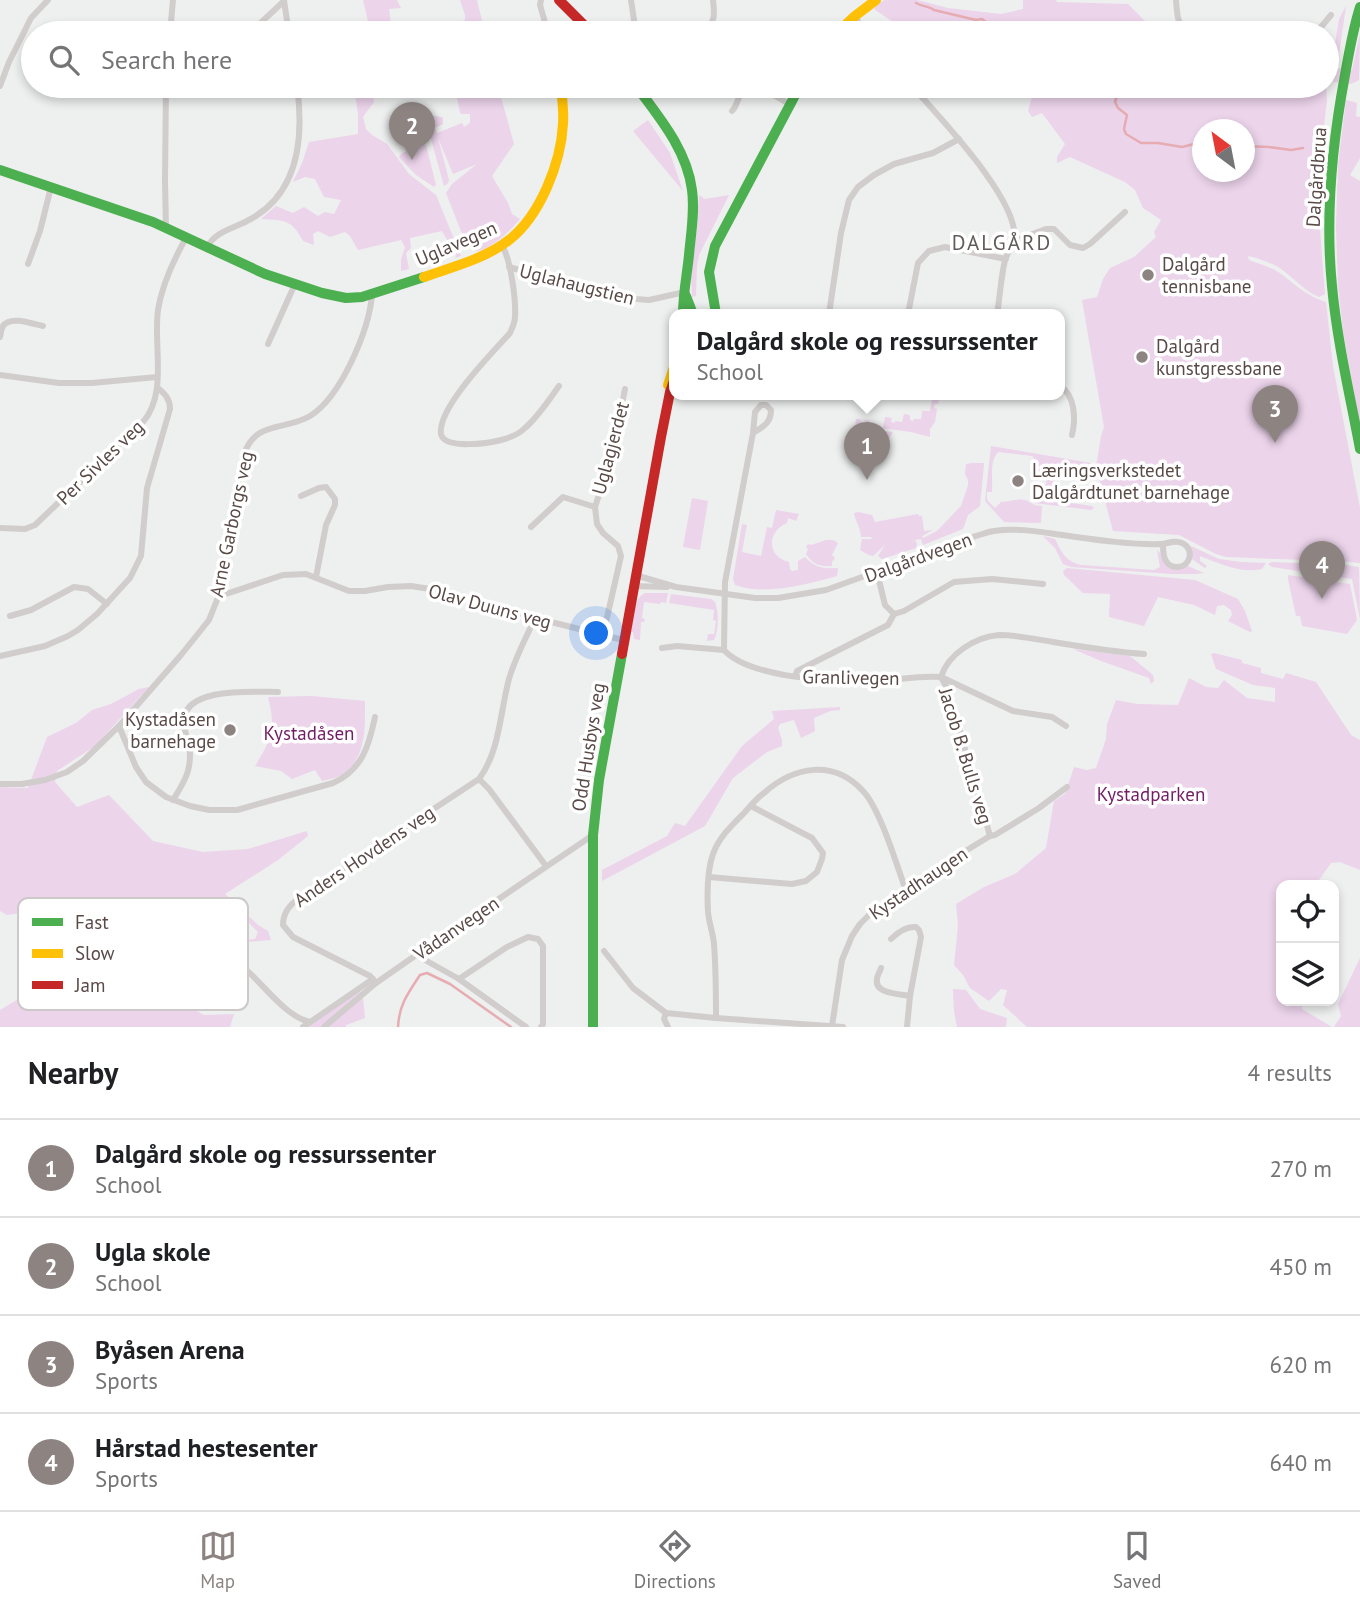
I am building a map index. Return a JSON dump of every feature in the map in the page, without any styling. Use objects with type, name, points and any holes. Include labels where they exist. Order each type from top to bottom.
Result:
[{"type":"street","points":[[30,21],[48,0]]},
{"type":"street","points":[[171,21],[173,0]]},
{"type":"street","points":[[541,0],[545,21]]},
{"type":"street","points":[[559,0],[580,21]]},
{"type":"street","points":[[631,0],[634,21]]},
{"type":"street","points":[[713,0],[713,21]]},
{"type":"street","points":[[850,21],[876,0]]},
{"type":"street","points":[[1176,0],[1179,21]]},
{"type":"street","points":[[263,21],[284,1]]},
{"type":"street","points":[[284,1],[287,21]]},
{"type":"street","name":"Dalgårdbrua","points":[[1360,7],[1338,111],[1330,220],[1332,287],[1360,449]]},
{"type":"street","points":[[1326,21],[1331,15]]},
{"type":"street","points":[[855,16],[858,21]]},
{"type":"street","points":[[0,86],[21,38]]},
{"type":"street","points":[[166,98],[166,228]]},
{"type":"street","points":[[207,247],[216,235],[261,213],[279,195],[295,163],[300,130],[297,98]]},
{"type":"street","name":"Uglavegen","points":[[0,170],[166,228],[265,274],[346,298],[372,295],[486,254],[502,245],[523,226],[551,178],[562,133],[562,98]]},
{"type":"street","points":[[645,98],[675,141],[691,184],[692,221],[683,309]]},
{"type":"street","points":[[732,111],[738,98]]},
{"type":"street","points":[[779,98],[789,104]]},
{"type":"street","points":[[714,309],[708,268],[711,256],[793,98]]},
{"type":"street","points":[[923,98],[959,139],[988,177],[1009,211],[1014,241],[1006,258],[998,309]]},
{"type":"street","points":[[830,309],[841,233],[849,200],[858,187],[894,164],[933,153],[959,139]]},
{"type":"street","points":[[28,264],[40,232],[51,187]]},
{"type":"street","points":[[1014,241],[1046,229],[1054,229],[1070,245],[1087,247],[1125,212]]},
{"type":"street","name":"Per Sivles veg","points":[[0,528],[25,529],[40,521],[146,419],[158,388],[157,323],[161,295],[172,264],[186,238]]},
{"type":"street","points":[[502,245],[515,299],[515,320],[510,333],[453,400],[443,420],[443,438],[450,443],[462,444],[509,438],[525,428],[559,386]]},
{"type":"street","points":[[909,309],[918,263],[929,251],[945,247],[1006,258]]},
{"type":"street","name":"Uglahaugstien","points":[[509,267],[582,288],[636,299],[649,300],[685,292]]},
{"type":"street","points":[[268,344],[295,284]]},
{"type":"street","points":[[685,292],[691,309]]},
{"type":"street","name":"Arne Garborgs veg","points":[[0,784],[29,784],[57,776],[93,753],[209,620],[219,595],[227,539],[247,443],[259,432],[309,417],[329,399],[356,352],[371,307],[372,295]]},
{"type":"street","points":[[0,337],[3,326],[13,320],[43,326]]},
{"type":"street","points":[[0,375],[59,383],[92,383],[157,376]]},
{"type":"street","points":[[0,656],[34,649],[68,636],[86,624],[131,578],[141,556],[147,488],[170,409],[167,397],[158,388]]},
{"type":"street","name":"Uglagjerdet","points":[[603,635],[621,556],[618,546],[597,524],[595,507],[613,452],[625,389]]},
{"type":"street","points":[[1065,391],[1072,404],[1072,435]]},
{"type":"street","name":"Odd Husbys veg","points":[[593,1027],[593,835],[599,780],[669,398]]},
{"type":"street","points":[[753,433],[770,419],[771,410],[766,405],[766,400]]},
{"type":"street","points":[[724,650],[724,594],[734,534],[755,412],[761,405],[766,405]]},
{"type":"street","points":[[300,496],[326,487],[335,499],[326,526],[316,577]]},
{"type":"street","name":"Uglagjerdet","points":[[531,527],[563,497],[595,507]]},
{"type":"street","name":"Dalgårdvegen","points":[[633,586],[676,587],[755,598],[806,594],[826,590],[995,531],[1028,530],[1163,545],[1172,542],[1185,544],[1190,554],[1187,562],[1180,567],[1172,566],[1166,560],[1163,545]]},
{"type":"street","points":[[877,572],[885,605],[894,614]]},
{"type":"street","name":"Olav Duuns veg","points":[[219,595],[283,575],[306,574],[356,592],[388,587],[424,587],[623,640]]},
{"type":"street","name":"Dalgårdvegen","points":[[635,575],[676,587]]},
{"type":"street","points":[[795,676],[797,671],[888,625],[894,614],[954,582],[992,579],[1043,584]]},
{"type":"street","points":[[10,616],[37,607],[74,587],[88,589],[107,604]]},
{"type":"street","points":[[535,618],[509,677],[492,754],[479,779],[546,866]]},
{"type":"street","points":[[941,677],[943,669],[961,649],[981,639],[998,635],[1117,653],[1144,654]]},
{"type":"street","name":"Granlivegen","points":[[662,648],[677,646],[724,650],[736,660],[750,666],[823,680],[872,681],[941,677],[1013,711],[1052,717],[1066,726]]},
{"type":"street","name":"Jacob B. Bulls veg","points":[[941,677],[954,710],[990,836]]},
{"type":"street","points":[[173,800],[190,768],[184,719],[190,706],[220,693],[278,692]]},
{"type":"street","points":[[119,726],[136,767],[146,782],[160,793],[173,800],[209,810],[237,810],[343,779],[358,764],[370,740],[375,717]]},
{"type":"street","points":[[716,1018],[715,951],[708,914],[710,865],[724,835],[765,791],[778,782],[800,771],[815,769],[836,771],[850,779],[864,792],[874,808],[905,888]]},
{"type":"street","name":"Anders Hovdens veg","points":[[375,981],[293,937],[283,925],[287,909],[300,897],[479,779]]},
{"type":"street","name":"Kystadhaugen","points":[[832,1026],[842,960],[852,936],[870,914],[905,888],[1039,808],[1067,787]]},
{"type":"street","points":[[709,877],[792,884],[806,880],[817,872],[823,853],[812,838],[751,806]]},
{"type":"street","name":"Vådanvegen","points":[[303,1027],[419,953],[593,835]]},
{"type":"street","points":[[891,939],[906,928],[916,927],[921,937],[910,996],[908,1027]]},
{"type":"street","points":[[459,979],[507,947],[528,937],[538,939],[543,946],[541,1027]]},
{"type":"street","points":[[604,951],[633,988],[666,1013],[843,1027]]},
{"type":"street","points":[[419,953],[425,960],[459,979],[526,1027]]},
{"type":"street","points":[[881,968],[876,981],[882,991],[910,996]]},
{"type":"street","points":[[248,970],[295,1016],[310,1022]]},
{"type":"street","name":"Vådanvegen","points":[[324,1027],[375,981]]},
{"type":"street","points":[[666,1013],[664,1020],[668,1027]]},
{"type":"green space","points":[[363,0],[397,0],[401,8],[389,9],[391,21],[368,21]]},
{"type":"green space","points":[[460,0],[477,0],[482,21],[463,21],[465,15]]},
{"type":"green space","points":[[885,0],[917,0],[948,8],[1001,14],[1023,9],[1023,0],[1128,4],[1145,21],[892,21],[874,9]]},
{"type":"green space","points":[[1346,6],[1339,54],[1339,21]]},
{"type":"green space","points":[[1360,34],[1359,80],[1351,84],[1339,83],[1339,68],[1352,70]]},
{"type":"green space","points":[[356,98],[373,98],[374,102],[363,117],[366,129],[387,144],[409,174],[436,195],[461,256],[455,258],[456,255],[442,231],[410,238],[411,248],[406,253],[409,269],[401,271],[405,247],[401,240],[358,250],[345,232],[330,237],[318,231],[313,234],[314,245],[303,241],[291,224],[261,219],[276,206],[293,213],[304,207],[318,216],[325,212],[334,214],[341,200],[324,197],[315,179],[305,177],[293,182],[309,142],[358,134]]},
{"type":"green space","points":[[457,98],[501,98],[514,144],[492,176],[512,214],[520,219],[493,244],[475,251],[466,244],[446,193],[452,184],[477,164],[453,174],[438,138],[449,180],[444,186],[426,121],[434,116],[443,118],[443,124],[435,128],[437,133],[462,123],[464,127],[470,123],[470,114],[460,112]]},
{"type":"green space","points":[[1032,98],[1327,98],[1320,230],[1325,294],[1319,297],[1286,272],[1248,256],[1249,260],[1274,269],[1308,294],[1326,302],[1333,366],[1360,508],[1360,563],[1319,559],[1313,555],[1307,560],[1226,557],[1179,535],[1113,531],[1096,467],[1104,427],[1082,300],[1097,297],[1110,268],[1134,257],[1156,237],[1154,232],[1161,220],[1143,208],[1135,190],[1125,182],[1070,157],[1057,163],[1057,157],[1065,144],[1042,113],[1032,117],[1028,111]]},
{"type":"green space","points":[[1346,100],[1357,103],[1356,116],[1360,117],[1360,158],[1350,175],[1360,181],[1360,428],[1338,286],[1338,164]]},
{"type":"green space","points":[[648,120],[670,153],[683,191],[633,131]]},
{"type":"green space","points":[[421,143],[426,145],[436,185],[434,187],[416,175],[399,157]]},
{"type":"green space","points":[[699,195],[705,199],[729,195],[699,255],[696,296],[692,297],[691,277]]},
{"type":"green space","points":[[932,400],[939,400],[934,408],[937,409],[930,437],[874,427],[863,420],[883,428],[885,417],[892,418],[891,422],[902,422],[904,414],[910,415],[910,420],[913,421],[921,419],[922,411],[930,411]]},
{"type":"green space","points":[[856,419],[874,429],[893,432],[881,451],[876,453],[864,439],[854,433]]},
{"type":"green space","points":[[991,446],[1091,463],[1079,477],[1054,476],[1051,500],[1094,508],[1091,510],[1034,503],[1031,500],[1035,491],[1031,482],[1044,487],[1047,482],[1042,479],[1030,480],[1037,468],[1034,458],[998,452],[992,466],[992,492],[987,492],[987,500],[995,508],[1001,502],[1020,499],[1042,506],[1041,523],[1004,522],[985,501]]},
{"type":"green space","points":[[966,464],[984,464],[980,506],[968,515],[963,529],[923,545],[921,539],[915,540],[916,548],[882,559],[878,556],[885,545],[873,556],[860,550],[862,539],[872,539],[861,537],[854,513],[872,515],[875,522],[918,514],[922,516],[924,531],[933,530],[922,536],[923,538],[937,531],[961,506],[968,485]]},
{"type":"green space","points":[[692,498],[708,501],[700,550],[683,547]]},
{"type":"green space","points":[[776,510],[799,514],[796,521],[788,518],[787,523],[776,532],[772,544],[776,555],[789,562],[792,571],[798,570],[798,561],[805,557],[820,567],[838,568],[837,576],[773,589],[735,585],[733,579],[742,524],[747,525],[742,552],[761,556],[767,527],[772,528]]},
{"type":"green space","points":[[1043,536],[1055,539],[1065,556],[1081,565],[1154,570],[1160,567],[1157,550],[1165,563],[1177,570],[1188,566],[1204,573],[1172,574],[1071,567],[1063,564],[1055,548]]},
{"type":"green space","points":[[826,540],[838,543],[832,555],[835,558],[832,566],[817,564],[806,554],[808,544]]},
{"type":"green space","points":[[1191,546],[1219,559],[1266,563],[1262,569],[1246,570],[1200,556],[1200,561],[1207,566],[1205,568],[1192,559]]},
{"type":"green space","points":[[1272,562],[1359,567],[1360,619],[1352,579],[1272,567],[1268,564]]},
{"type":"green space","points":[[1067,568],[1195,580],[1238,599],[1252,631],[1228,621],[1232,615],[1231,610],[1224,605],[1217,606],[1215,615],[1194,605],[1158,597],[1144,626],[1109,617],[1110,594],[1083,593],[1064,575],[1063,571]]},
{"type":"green space","points":[[1288,575],[1350,584],[1357,620],[1347,634],[1302,626],[1300,616],[1296,616]]},
{"type":"green space","points":[[645,593],[668,593],[666,603],[644,602],[642,618],[645,619],[641,622],[640,640],[634,639],[631,632],[634,610]]},
{"type":"green space","points":[[671,594],[711,599],[715,602],[718,621],[714,640],[707,641],[708,634],[714,634],[714,610],[669,603]]},
{"type":"green space","points":[[1073,649],[1130,656],[1153,675],[1154,681],[1151,684],[1149,678]]},
{"type":"green space","name":"Kystadparken","points":[[1211,654],[1242,660],[1242,663],[1261,668],[1261,673],[1283,679],[1286,673],[1316,682],[1351,735],[1360,740],[1360,870],[1340,862],[1331,863],[1319,880],[1276,880],[1276,1006],[1303,1006],[1302,1009],[1332,1027],[1027,1027],[1003,1005],[1007,990],[1001,989],[989,1001],[970,988],[954,965],[958,925],[956,904],[984,887],[1015,874],[1046,848],[1054,801],[1065,794],[1074,767],[1087,770],[1096,768],[1116,700],[1137,704],[1178,705],[1189,678],[1206,687],[1218,688],[1224,680],[1247,698],[1275,702],[1275,688],[1253,685],[1216,669]]},
{"type":"green space","points":[[149,687],[95,746],[57,771],[55,782],[77,807],[109,795],[153,841],[203,852],[248,849],[307,831],[308,836],[278,860],[225,894],[229,898],[18,898],[18,913],[7,915],[0,911],[0,787],[28,788],[47,737],[76,723],[92,710],[111,704],[139,689]]},
{"type":"green space","name":"Kystadåsen","points":[[312,696],[365,701],[361,750],[351,767],[341,775],[322,781],[315,770],[292,779],[281,771],[255,766],[271,733],[272,717],[268,697]]},
{"type":"green space","points":[[840,707],[840,710],[814,718],[815,731],[801,738],[794,720],[780,724],[778,728],[782,746],[767,752],[733,778],[705,826],[602,881],[602,870],[667,836],[675,823],[685,826],[742,746],[774,719],[772,711]]},
{"type":"green space","points":[[248,916],[268,931],[271,940],[248,942],[255,939],[258,932],[248,922]]},
{"type":"green space","points":[[1360,958],[1360,1027],[1334,1027],[1341,1016],[1339,1002]]},
{"type":"green space","points":[[953,989],[966,990],[980,1009],[1007,1018],[1006,1027],[957,1027]]},
{"type":"green space","points":[[360,990],[365,1018],[346,1027],[308,1027]]},
{"type":"green space","points":[[18,999],[18,1010],[195,1010],[204,1015],[234,1014],[230,1027],[0,1027],[0,1010]]},
{"type":"waterway","points":[[916,3],[934,10],[985,21]]},
{"type":"waterway","points":[[1116,98],[1118,108],[1127,115],[1124,129],[1126,134],[1141,143],[1182,147],[1192,144]]},
{"type":"waterway","points":[[1255,146],[1291,150],[1303,148]]},
{"type":"waterway","points":[[398,1027],[400,1012],[408,994],[420,975],[427,973],[450,984],[511,1027]]},
{"type":"traffic: fast","points":[[1360,7],[1336,127],[1329,233],[1337,327],[1360,449]]},
{"type":"traffic: fast","points":[[645,98],[671,135],[689,175],[693,214],[683,309]]},
{"type":"traffic: fast","points":[[715,309],[709,272],[715,246],[794,98]]},
{"type":"traffic: fast","points":[[0,170],[153,222],[265,274],[322,293],[346,298],[362,297],[424,277]]},
{"type":"traffic: fast","points":[[686,296],[691,309]]},
{"type":"traffic: fast","points":[[593,1027],[593,835],[599,780],[622,654]]},
{"type":"traffic: slow","points":[[850,21],[876,0]]},
{"type":"traffic: slow","points":[[424,277],[490,252],[520,230],[539,203],[553,172],[561,139],[562,98]]},
{"type":"traffic: jam","points":[[559,0],[580,21]]},
{"type":"traffic: jam","points":[[622,654],[669,397]]},
{"type":"place","name":"Ugla skole","points":[[412,160]]},
{"type":"place","name":"Dalgård tennisbane","points":[[1148,275]]},
{"type":"place","name":"Dalgård kunstgressbane","points":[[1142,357]]},
{"type":"place","name":"Byåsen Arena","points":[[1275,443]]},
{"type":"place","name":"Dalgård skole og ressurssenter","points":[[867,480]]},
{"type":"place","name":"Læringsverkstedet Dalgårdtunet barnehage","points":[[1018,481]]},
{"type":"place","name":"Hårstad hestesenter","points":[[1322,599]]},
{"type":"place","name":"Kystadåsen barnehage","points":[[230,730]]},
{"type":"district","name":"DALGÅRD","points":[[1002,243]]}]
